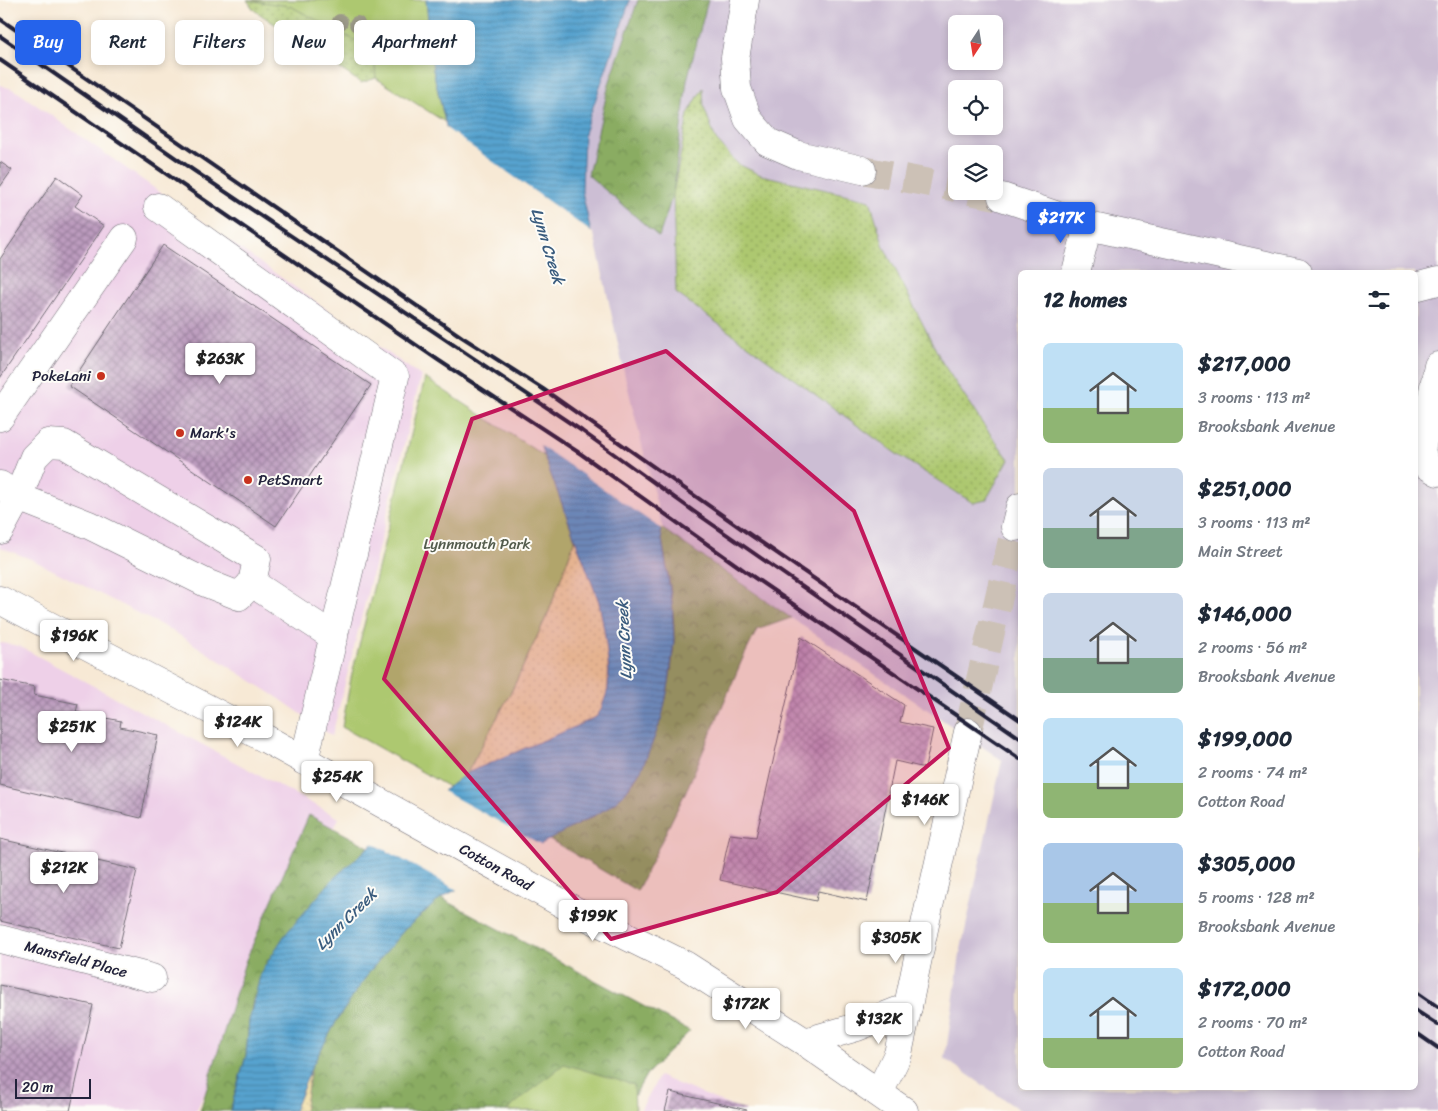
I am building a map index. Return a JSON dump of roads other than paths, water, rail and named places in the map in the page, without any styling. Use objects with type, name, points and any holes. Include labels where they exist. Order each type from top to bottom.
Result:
[{"type":"main road","points":[[745,0],[735,58],[737,88],[748,119],[768,142],[798,155],[862,170]]},
{"type":"main road","points":[[1003,197],[1088,226],[1289,270]]},
{"type":"main road","points":[[158,207],[395,377],[304,761]]},
{"type":"main road","points":[[1077,270],[1088,226]]},
{"type":"main road","points":[[0,417],[124,238]]},
{"type":"main road","points":[[1418,286],[1438,281]]},
{"type":"main road","points":[[1438,366],[1421,451],[1426,465],[1438,472]]},
{"type":"main road","points":[[0,530],[9,491],[34,457],[48,443],[64,444],[258,560],[252,583],[239,596],[206,583],[89,525],[9,491]]},
{"type":"main road","points":[[252,583],[334,637]]},
{"type":"main road","name":"Cotton Road","points":[[0,600],[250,730],[574,910],[685,965],[805,1042],[875,1102],[904,1111]]},
{"type":"main road","points":[[875,1102],[898,1054],[968,732]]},
{"type":"main road","name":"Mansfield Place","points":[[0,939],[152,978]]},
{"type":"main road","points":[[805,1042],[857,1027],[908,1008]]},
{"type":"water","name":"Lynn Creek","points":[[426,0],[630,0],[584,133],[582,191],[622,376],[660,527],[672,604],[674,640],[669,683],[662,717],[650,749],[641,770],[624,794],[606,809],[441,898],[404,930],[370,971],[337,1020],[311,1068],[294,1111],[230,1111],[246,1056],[249,1021],[261,972],[284,936],[332,880],[369,847],[467,773],[596,717],[601,710],[608,689],[609,670],[599,602],[544,456],[486,277],[461,191],[433,70],[432,65],[475,65],[475,20],[428,20]]},
{"type":"tunnel","points":[[862,170],[948,186]]},
{"type":"tunnel","points":[[968,732],[1015,527]]},
{"type":"railway","points":[[0,19],[462,337],[543,389],[752,536],[1018,719]]},
{"type":"railway","points":[[0,36],[193,170],[582,431],[696,513],[1018,737]]},
{"type":"railway","points":[[0,60],[438,360],[581,454],[752,576],[1018,758]]},
{"type":"railway","points":[[1418,993],[1438,1007]]},
{"type":"railway","points":[[1418,1012],[1438,1025]]},
{"type":"railway","points":[[1418,1034],[1438,1048]]},
{"type":"place","name":"PokeLani","points":[[101,376]]},
{"type":"place","name":"Mark's","points":[[180,433]]},
{"type":"place","name":"PetSmart","points":[[248,480]]},
{"type":"park label","name":"Lynnmouth Park","points":[[477,544]]}]
